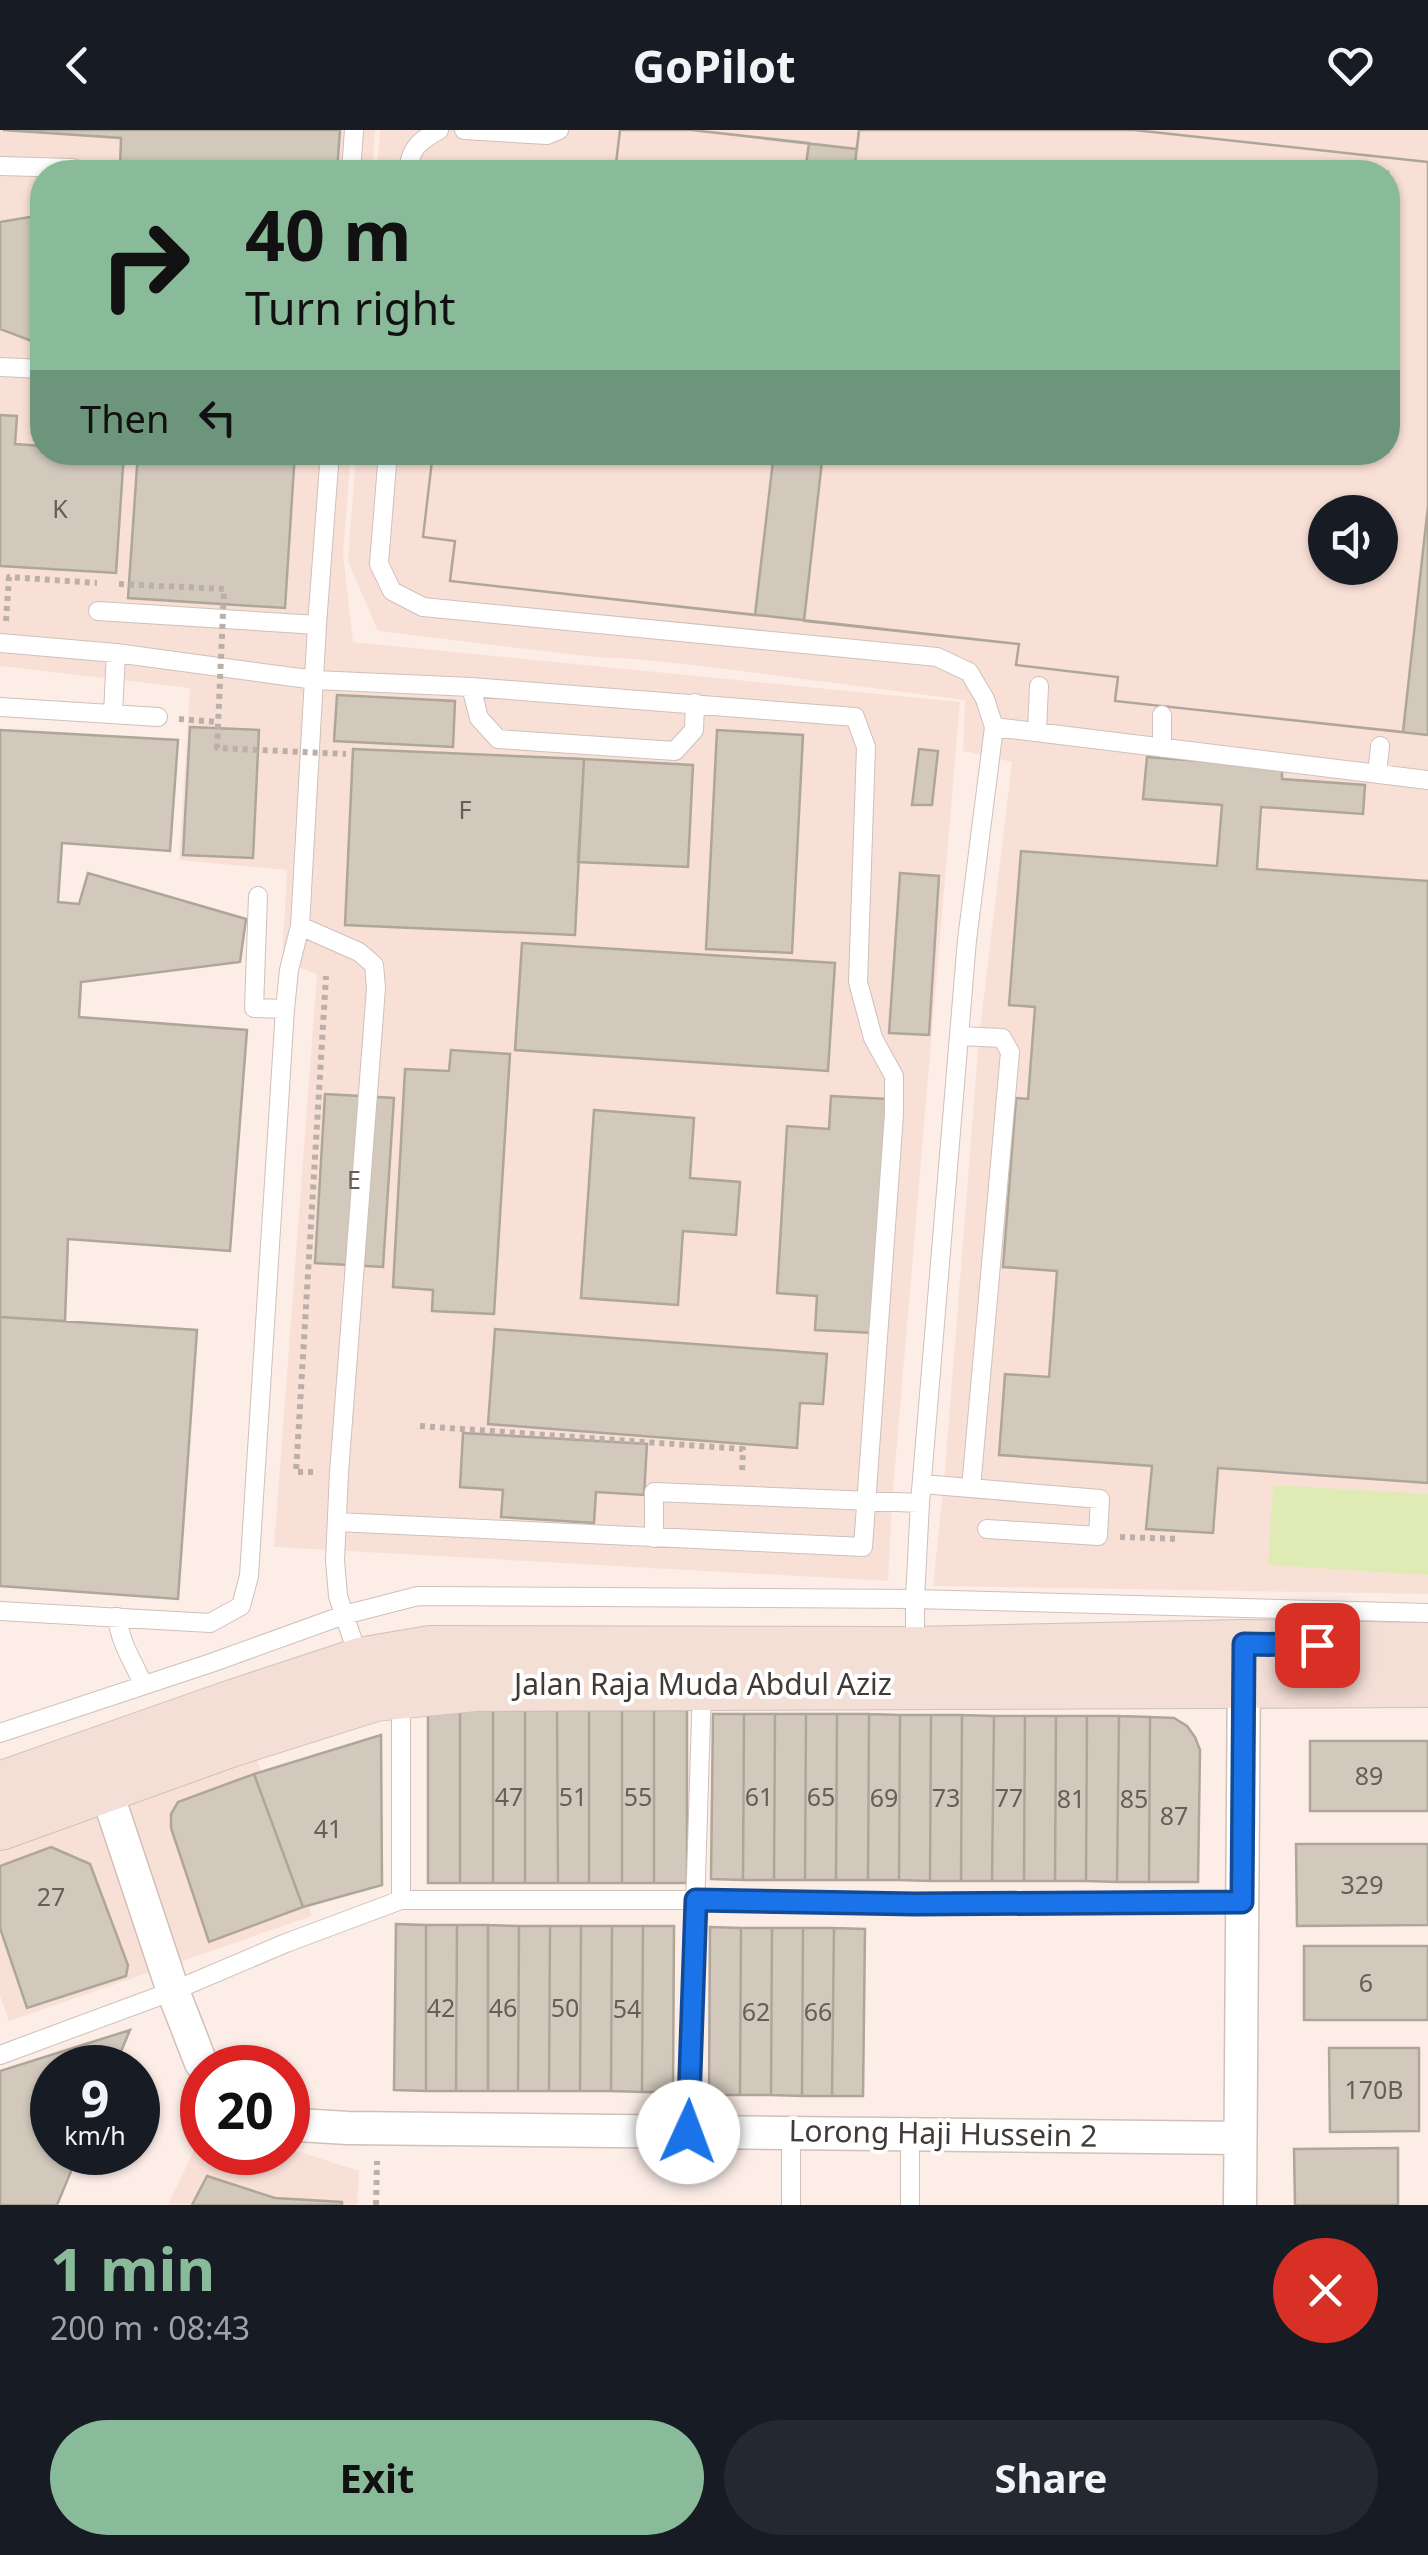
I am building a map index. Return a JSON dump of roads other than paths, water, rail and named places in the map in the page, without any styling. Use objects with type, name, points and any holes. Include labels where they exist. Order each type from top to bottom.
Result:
[{"type":"main road","name":"Jalan Raja Muda Abdul Aziz","points":[[0,1826],[230,1742],[375,1697],[474,1687],[702,1684],[1244,1664],[1428,1647]]},
{"type":"main road","name":"Jalan Raja Muda Abdul Aziz","points":[[0,1786],[360,1662],[432,1650],[915,1650],[1244,1664],[1428,1683]]},
{"type":"street","points":[[1240,2205],[1244,1664]]},
{"type":"street","points":[[105,1787],[194,2045]]},
{"type":"street","name":"Lorong Haji Hussein 2","points":[[310,2125],[1240,2138]]},
{"type":"lane","points":[[352,160],[354,130]]},
{"type":"lane","points":[[410,160],[419,141],[439,130]]},
{"type":"lane","points":[[464,130],[546,136],[559,130]]},
{"type":"lane","points":[[0,166],[30,167]]},
{"type":"lane","points":[[0,367],[30,369]]},
{"type":"lane","points":[[0,1611],[210,1624],[240,1606],[249,1576],[284,1009],[288,970],[300,926],[329,465]]},
{"type":"lane","points":[[387,465],[379,564],[392,591],[423,607],[937,657],[969,672],[985,699],[994,727],[967,940],[920,1503],[915,1650]]},
{"type":"lane","points":[[98,611],[317,624]]},
{"type":"lane","points":[[2,643],[116,653],[315,680],[471,687],[856,717],[866,746],[858,982],[873,1038],[894,1076],[864,1547],[336,1522]]},
{"type":"lane","points":[[113,714],[116,653]]},
{"type":"lane","points":[[1037,732],[1039,686]]},
{"type":"lane","points":[[471,687],[480,718],[498,739],[675,750],[694,730],[694,703]]},
{"type":"lane","points":[[0,707],[158,717]]},
{"type":"lane","points":[[1162,716],[1162,748]]},
{"type":"lane","points":[[994,727],[1428,780]]},
{"type":"lane","points":[[1377,774],[1380,746]]},
{"type":"lane","points":[[258,896],[254,1008],[284,1009]]},
{"type":"lane","points":[[300,926],[359,952],[374,965],[376,988],[336,1522],[338,1596],[360,1662]]},
{"type":"lane","points":[[960,1036],[1002,1038],[1010,1052],[971,1488]]},
{"type":"lane","points":[[922,1484],[1100,1499],[1098,1536],[987,1528]]},
{"type":"lane","points":[[654,1538],[654,1492],[920,1503]]},
{"type":"lane","points":[[0,1732],[344,1616],[418,1596],[915,1599],[1428,1613]]},
{"type":"lane","points":[[117,1616],[119,1636],[144,1684]]},
{"type":"lane","points":[[688,2132],[702,1684]]},
{"type":"lane","points":[[401,1694],[401,1900]]},
{"type":"lane","points":[[0,2055],[401,1900],[1242,1902]]},
{"type":"lane","points":[[790,2205],[791,2133]]},
{"type":"lane","points":[[910,2134],[910,2205]]}]
